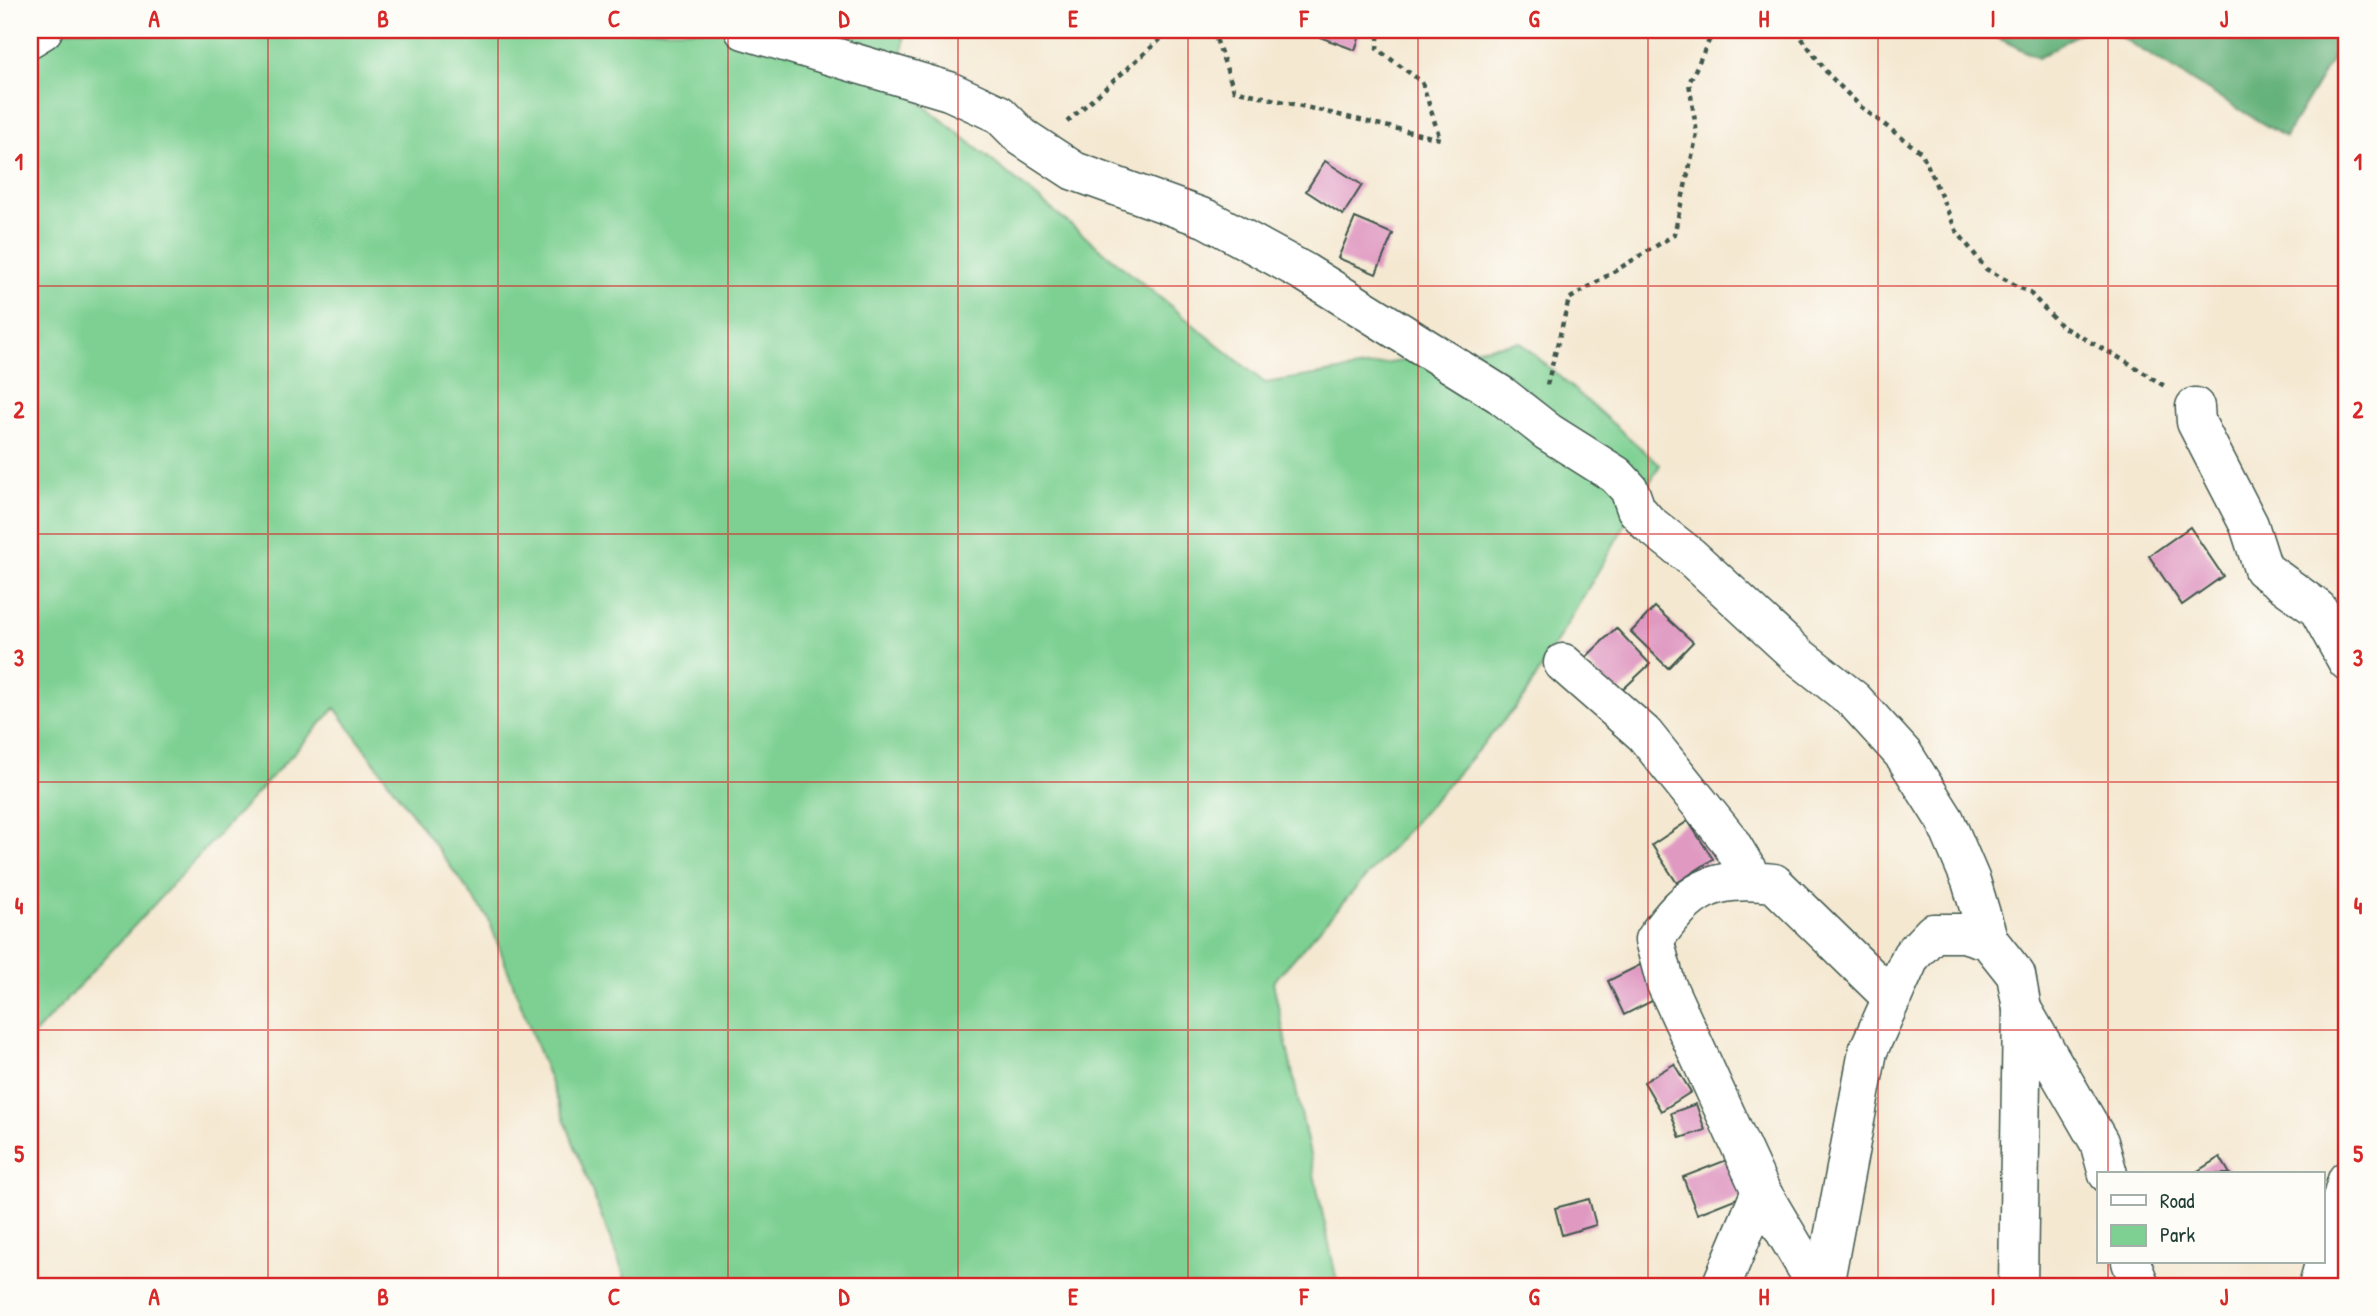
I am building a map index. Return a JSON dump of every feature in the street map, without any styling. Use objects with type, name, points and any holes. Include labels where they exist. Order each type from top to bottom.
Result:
[{"type":"street","points":[[30,38],[43,30]]},
{"type":"street","points":[[744,30],[949,91],[999,114],[1023,137],[1074,171],[1207,219],[1304,272],[1501,395],[1616,475],[1629,489],[1636,509],[1648,523],[1690,556],[1797,655],[1854,700],[1904,755],[1945,820],[1971,881],[1989,941],[2016,975],[2022,1009],[2018,1286]]},
{"type":"street","points":[[2195,407],[2196,422],[2249,525],[2263,569],[2318,609],[2347,661]]},
{"type":"street","points":[[1563,663],[1644,734],[1729,840],[1753,880]]},
{"type":"street","points":[[1817,1286],[1761,1191],[1666,984],[1654,940],[1677,907],[1722,881],[1753,880],[1774,883],[1892,998]]},
{"type":"street","points":[[1824,1286],[1868,1051],[1911,956],[1933,933],[1964,933],[1989,941]]},
{"type":"street","points":[[2022,1009],[2099,1142],[2107,1172]]},
{"type":"street","points":[[2318,1286],[2347,1180]]},
{"type":"street","points":[[1721,1286],[1761,1191]]},
{"type":"street","points":[[2132,1264],[2140,1286]]},
{"type":"path","points":[[1023,137],[1068,121],[1171,30]]},
{"type":"path","points":[[1213,30],[1234,90],[1440,139],[1422,82],[1377,49],[1379,30]]},
{"type":"path","points":[[1538,423],[1569,299],[1674,234],[1697,134],[1689,83],[1714,30]]},
{"type":"path","points":[[1796,30],[1828,74],[1861,107],[1922,153],[1956,230],[1986,269],[2030,293],[2061,326],[2127,362],[2195,407]]},
{"type":"green space","points":[[30,30],[905,30],[899,85],[1265,383],[1520,342],[1660,465],[1524,698],[1273,982],[1338,1286],[628,1286],[488,918],[335,708],[30,1039]]},
{"type":"green space","points":[[1983,30],[2084,30],[2038,58]]},
{"type":"green space","points":[[2109,30],[2347,30],[2347,34],[2285,137]]},
{"type":"building","points":[[1316,30],[1362,30],[1355,50],[1314,35]]},
{"type":"building","points":[[1325,161],[1362,185],[1343,215],[1306,191]]},
{"type":"building","points":[[1355,218],[1393,234],[1376,274],[1338,258]]},
{"type":"building","points":[[2190,527],[2223,576],[2182,605],[2149,556]]},
{"type":"building","points":[[1655,607],[1693,642],[1668,668],[1631,632]]},
{"type":"building","points":[[1616,628],[1650,664],[1617,695],[1584,659]]},
{"type":"building","points":[[1688,821],[1713,859],[1677,883],[1652,845]]},
{"type":"building","points":[[1648,961],[1664,995],[1624,1015],[1608,981]]},
{"type":"building","points":[[1674,1064],[1691,1092],[1661,1111],[1644,1082]]},
{"type":"building","points":[[1696,1104],[1705,1130],[1680,1138],[1671,1113]]},
{"type":"building","points":[[2220,1157],[2229,1172],[2196,1172]]},
{"type":"building","points":[[1732,1158],[1745,1195],[1697,1214],[1683,1177]]},
{"type":"building","points":[[1589,1199],[1596,1225],[1562,1235],[1555,1208]]}]
